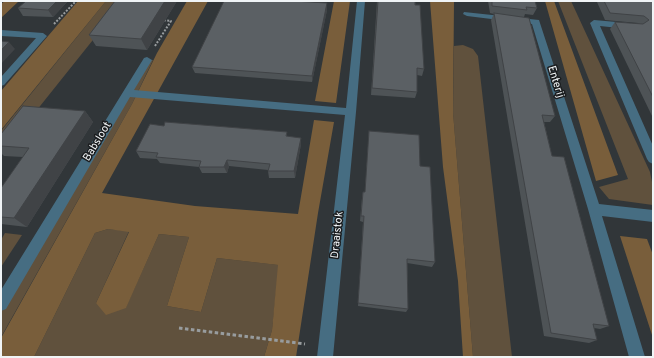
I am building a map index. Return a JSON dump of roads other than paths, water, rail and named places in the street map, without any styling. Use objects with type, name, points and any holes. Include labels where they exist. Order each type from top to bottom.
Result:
[{"type":"street","name":"Draaistok","points":[[326,352],[361,1]]},
{"type":"street","name":"Enterij","points":[[467,14],[536,22],[594,209],[637,357]]},
{"type":"street","points":[[638,27],[594,23],[653,159]]},
{"type":"street","points":[[1,34],[43,36],[1,84]]},
{"type":"street","name":"Babsloot","points":[[1,304],[147,60]]},
{"type":"street","points":[[127,93],[351,112]]},
{"type":"street","points":[[594,209],[653,216]]}]
